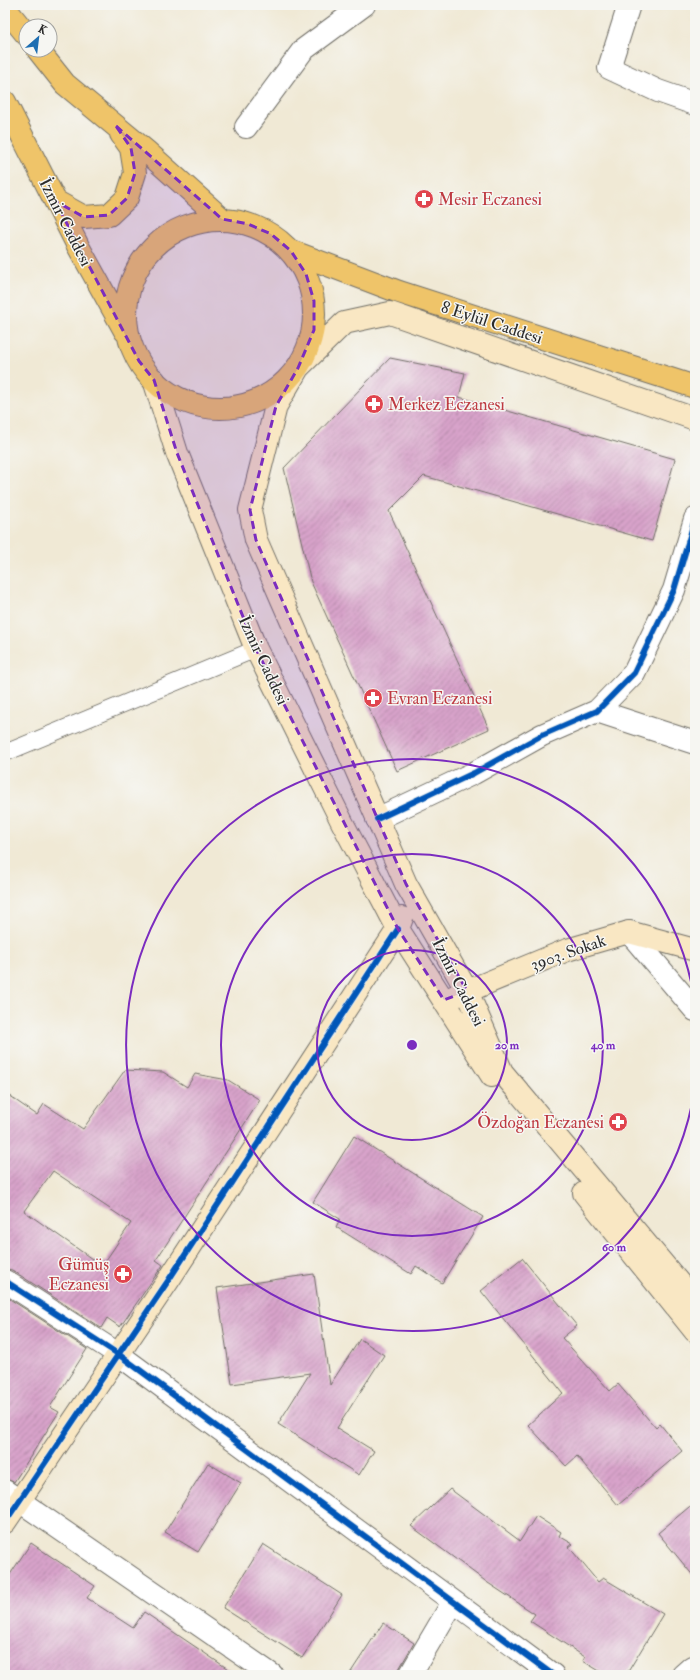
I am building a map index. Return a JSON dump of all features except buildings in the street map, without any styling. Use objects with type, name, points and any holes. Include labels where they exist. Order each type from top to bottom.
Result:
[{"type":"main road","points":[[5,8],[18,24]]},
{"type":"main road","points":[[44,58],[65,84],[146,151],[222,219]]},
{"type":"main road","name":"İzmir Caddesi","points":[[5,102],[78,246],[130,340]]},
{"type":"main road","points":[[55,201],[84,217],[109,215],[127,198],[136,172],[131,148],[116,126]]},
{"type":"main road","points":[[222,219],[248,224],[271,234],[291,251],[306,274],[314,301],[314,330],[298,368],[263,398],[235,408],[205,407],[177,398],[154,380],[139,361],[130,340],[126,311],[131,282],[145,256],[167,236],[193,224],[222,219]]},
{"type":"main road","name":"8 Eylül Caddesi","points":[[291,251],[399,292],[695,387]]},
{"type":"main road","name":"İzmir Caddesi","points":[[695,419],[390,313],[344,323],[298,368],[276,406],[250,510],[256,540],[406,884],[467,991],[502,1072],[695,1302]]},
{"type":"main road","name":"İzmir Caddesi","points":[[154,380],[177,453],[256,649],[342,822],[398,929],[496,1083],[695,1331]]},
{"type":"main road","name":"İzmir Caddesi","points":[[398,929],[404,910],[406,884]]},
{"type":"main road","points":[[5,1522],[12,1496],[118,1354],[168,1281],[398,929]]},
{"type":"main road","points":[[629,932],[695,950]]},
{"type":"main road","name":"3903. Sokak","points":[[444,1000],[567,950],[629,932]]},
{"type":"street","points":[[246,127],[303,50],[364,5]]},
{"type":"street","points":[[629,5],[609,68],[658,91],[695,104]]},
{"type":"street","points":[[377,819],[474,773],[542,735],[597,711],[634,673],[674,590],[695,519]]},
{"type":"street","points":[[597,711],[695,743]]},
{"type":"street","points":[[629,932],[695,1010]]},
{"type":"street","points":[[5,1280],[118,1354],[553,1675]]},
{"type":"street","points":[[12,1496],[272,1675]]},
{"type":"street","points":[[410,1675],[453,1602]]},
{"type":"street","points":[[683,1675],[692,1667],[695,1671]]},
{"type":"lane","points":[[5,753],[256,649]]},
{"type":"highlighted area","points":[[116,126],[222,219],[248,224],[271,234],[291,251],[306,274],[314,301],[314,330],[298,368],[276,406],[250,510],[256,540],[406,884],[467,991],[444,1000],[398,929],[256,649],[177,453],[154,380],[139,361],[55,201],[84,217],[109,215],[127,198],[135,173],[131,148]]},
{"type":"cycle path","points":[[377,819],[474,773],[542,735],[597,711],[634,673],[674,590],[695,519]]},
{"type":"cycle path","points":[[5,1522],[168,1281],[398,929]]},
{"type":"cycle path","points":[[5,1281],[118,1354],[553,1675]]},
{"type":"place","name":"Mesir Eczanesi","points":[[424,199]]},
{"type":"place","name":"Merkez Eczanesi","points":[[374,404]]},
{"type":"place","name":"Evran Eczanesi","points":[[373,698]]},
{"type":"place","name":"Özdoğan Eczanesi","points":[[618,1122]]},
{"type":"place","name":"Gümüş Eczanesi","points":[[123,1274]]}]
